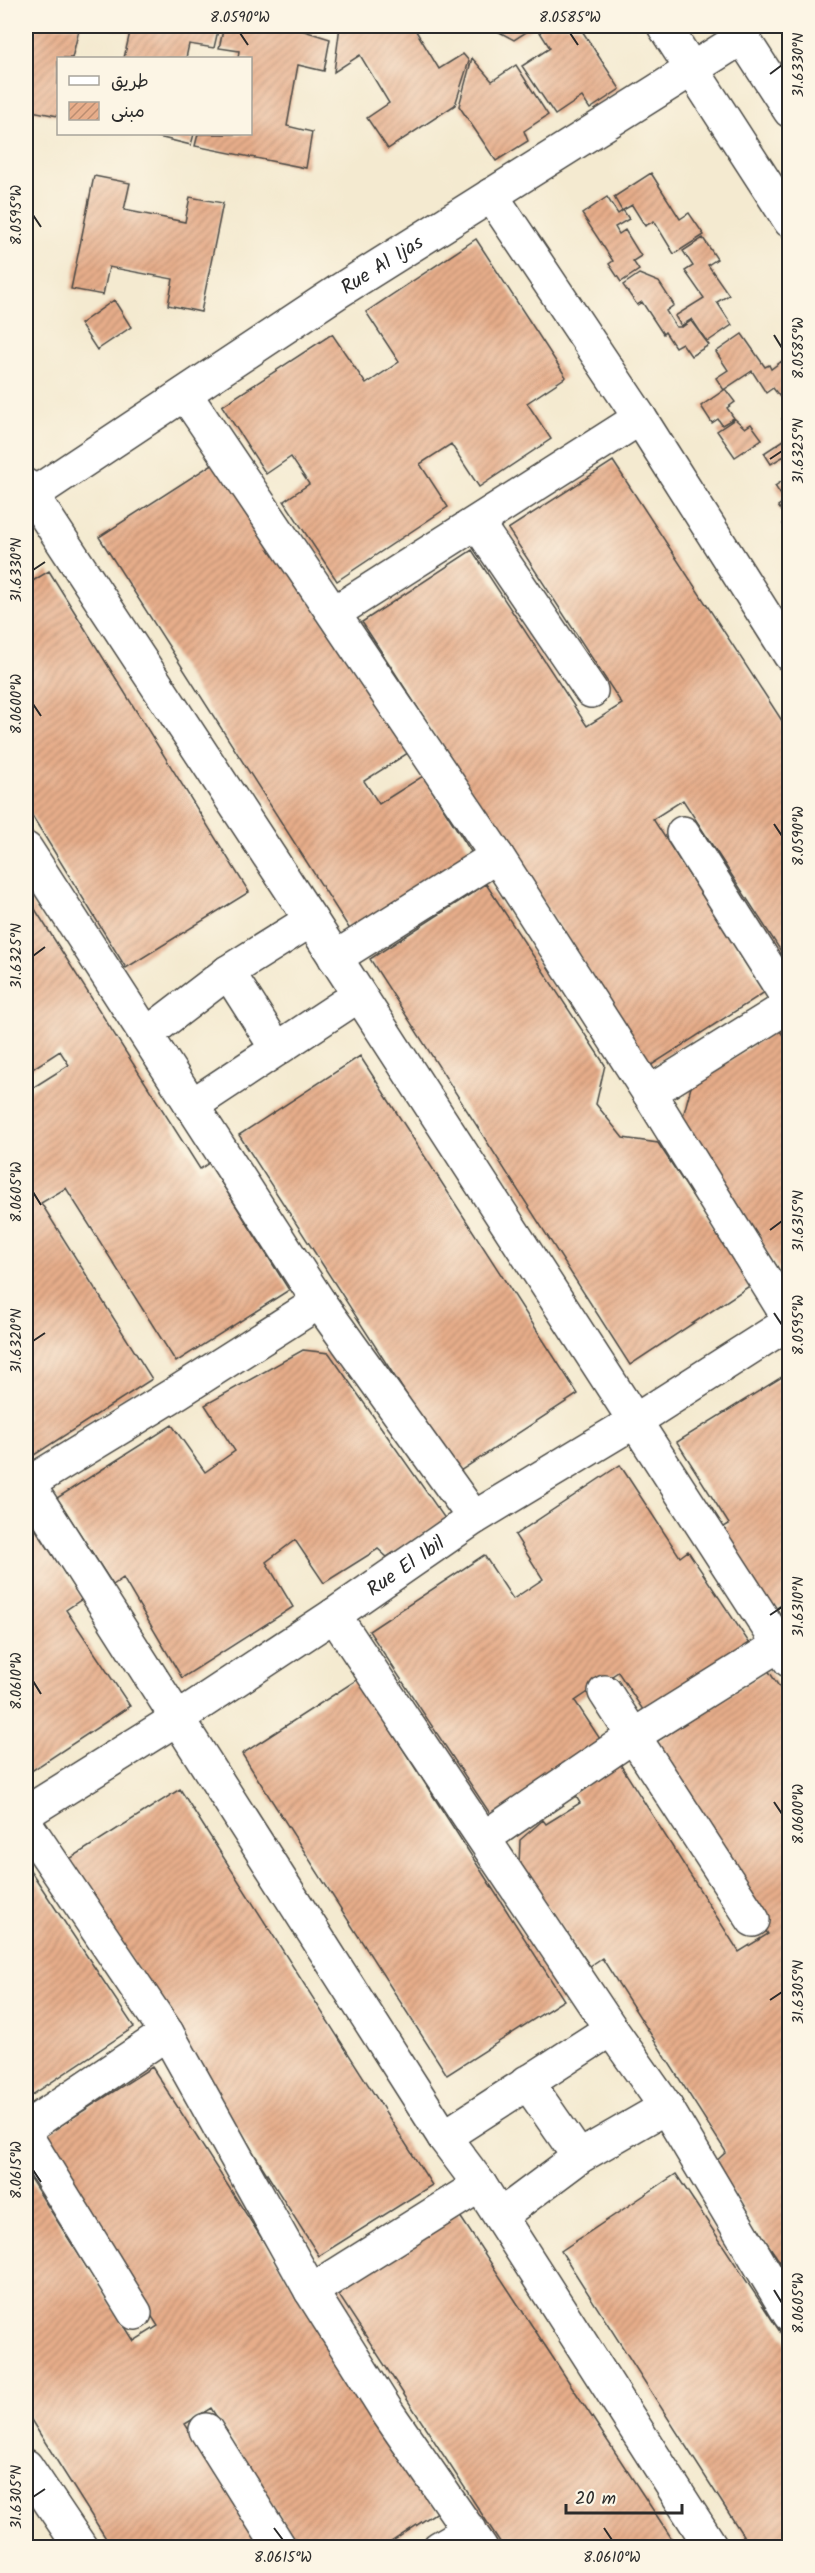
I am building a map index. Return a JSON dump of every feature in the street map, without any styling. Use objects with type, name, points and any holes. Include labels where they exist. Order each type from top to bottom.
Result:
[{"type":"street","points":[[664,26],[789,220]]},
{"type":"street","points":[[739,31],[789,111]]},
{"type":"street","name":"Rue Al Ijas","points":[[27,493],[185,394],[491,195],[692,70],[739,31]]},
{"type":"street","points":[[491,195],[640,418],[789,655]]},
{"type":"street","points":[[185,394],[497,856],[649,1093],[789,1321]]},
{"type":"street","points":[[334,613],[640,418]]},
{"type":"street","points":[[27,493],[311,920],[635,1421],[786,1648],[633,1737],[484,1838]]},
{"type":"street","points":[[477,524],[591,691]]},
{"type":"street","points":[[649,1093],[789,1003],[683,833]]},
{"type":"street","points":[[26,849],[319,1302],[474,1518]]},
{"type":"street","points":[[335,958],[497,856]]},
{"type":"street","points":[[147,1034],[228,972],[311,920]]},
{"type":"street","points":[[228,972],[276,1049]]},
{"type":"street","points":[[191,1106],[359,995]]},
{"type":"street","points":[[319,1302],[178,1392],[26,1483],[444,2137],[480,2185],[712,2547]]},
{"type":"street","name":"Rue El Ibil","points":[[26,1814],[178,1718],[334,1615],[474,1518],[635,1421],[789,1321]]},
{"type":"street","points":[[334,1615],[611,2030],[666,2107],[789,2315]]},
{"type":"street","points":[[605,1692],[753,1920]]},
{"type":"street","points":[[26,1824],[167,2033],[311,2291],[388,2413],[476,2539],[439,2547]]},
{"type":"street","points":[[444,2137],[611,2030]]},
{"type":"street","points":[[26,2128],[167,2033]]},
{"type":"street","points":[[527,2082],[579,2157]]},
{"type":"street","points":[[500,2216],[579,2157],[666,2107]]},
{"type":"street","points":[[26,2136],[135,2313]]},
{"type":"street","points":[[311,2291],[480,2185]]},
{"type":"street","points":[[206,2430],[280,2547]]},
{"type":"street","points":[[28,2478],[81,2547]]},
{"type":"building","points":[[26,26],[80,26],[72,57],[57,57],[57,116],[26,110]]},
{"type":"building","points":[[108,26],[219,26],[214,48],[189,44],[186,57],[124,57],[130,32],[107,28]]},
{"type":"building","points":[[224,26],[288,26],[330,39],[324,71],[298,65],[287,126],[312,132],[306,168],[195,146],[198,135],[252,135],[252,57],[238,57],[239,51],[219,48]]},
{"type":"building","points":[[340,26],[413,26],[439,69],[463,54],[469,61],[455,105],[388,149],[367,118],[389,103],[360,55],[334,72]]},
{"type":"building","points":[[488,26],[536,26],[514,40]]},
{"type":"building","points":[[543,26],[579,26],[620,89],[590,109],[582,97],[555,115],[522,66],[550,48],[538,29]]},
{"type":"building","points":[[472,58],[492,81],[516,65],[548,115],[524,131],[528,141],[496,161],[459,106]]},
{"type":"building","points":[[150,135],[194,135],[191,145]]},
{"type":"building","points":[[651,173],[680,219],[689,213],[704,235],[674,254],[654,221],[645,226],[632,205],[623,210],[629,219],[615,227],[619,234],[625,230],[641,256],[633,261],[639,270],[621,282],[609,264],[613,261],[582,214],[607,197],[618,214],[622,211],[614,197]]},
{"type":"building","points":[[94,176],[130,183],[124,210],[185,222],[190,197],[223,203],[201,312],[168,305],[173,279],[109,267],[103,295],[71,289]]},
{"type":"building","points":[[703,238],[717,259],[708,265],[729,295],[717,302],[732,325],[707,342],[692,319],[681,326],[675,316],[704,298],[685,271],[693,266],[683,251]]},
{"type":"building","points":[[476,239],[566,377],[527,403],[551,439],[479,487],[451,444],[420,464],[448,507],[337,581],[284,501],[309,484],[291,457],[266,474],[222,406],[332,334],[366,384],[399,362],[366,312]]},
{"type":"building","points":[[639,274],[659,282],[674,305],[666,311],[676,327],[682,327],[691,321],[709,345],[691,356],[682,343],[675,347],[665,332],[663,334],[642,302],[637,305],[623,285]]},
{"type":"building","points":[[114,300],[131,327],[97,350],[80,324]]},
{"type":"building","points":[[742,334],[765,367],[769,365],[771,369],[782,361],[790,373],[790,391],[780,397],[773,388],[766,393],[752,371],[725,389],[735,402],[727,408],[734,418],[722,425],[718,419],[712,423],[701,406],[724,390],[716,378],[728,370],[716,352]]},
{"type":"building","points":[[790,393],[790,430],[782,419],[789,414],[783,405],[782,398]]},
{"type":"building","points":[[735,419],[745,428],[751,424],[762,439],[735,457],[717,431]]},
{"type":"building","points":[[790,436],[790,465],[784,456],[771,464],[764,453]]},
{"type":"building","points":[[220,459],[408,753],[364,781],[379,804],[423,776],[475,858],[354,936],[99,537]]},
{"type":"building","points":[[613,461],[790,733],[790,965],[683,800],[653,819],[765,992],[650,1066],[362,622],[472,550],[587,726],[622,704],[508,529]]},
{"type":"building","points":[[787,478],[790,481],[790,534],[783,524],[788,521],[778,506],[785,501],[775,486]]},
{"type":"building","points":[[49,571],[249,892],[126,968],[26,806],[26,585]]},
{"type":"building","points":[[486,884],[605,1065],[596,1104],[623,1138],[658,1143],[751,1285],[630,1365],[370,959]]},
{"type":"building","points":[[26,895],[200,1169],[209,1163],[289,1290],[176,1362],[66,1188],[41,1203],[152,1379],[31,1457],[26,1449],[26,1092],[69,1065],[60,1051],[26,1073]]},
{"type":"building","points":[[778,1028],[790,1045],[790,1287],[682,1120],[691,1087]]},
{"type":"building","points":[[360,1056],[578,1394],[457,1473],[239,1135]]},
{"type":"building","points":[[303,1350],[329,1353],[446,1520],[387,1557],[378,1549],[324,1583],[295,1540],[266,1562],[293,1607],[182,1678],[123,1578],[113,1585],[57,1498],[172,1425],[205,1472],[235,1451],[205,1405]]},
{"type":"building","points":[[785,1375],[790,1383],[790,1600],[770,1612],[719,1530],[729,1524],[677,1442]]},
{"type":"building","points":[[620,1465],[680,1557],[688,1551],[752,1647],[647,1716],[618,1672],[575,1701],[604,1745],[493,1818],[369,1631],[484,1555],[513,1599],[543,1579],[515,1535]]},
{"type":"building","points":[[26,1515],[82,1599],[66,1610],[130,1706],[30,1772],[26,1765]]},
{"type":"building","points":[[768,1670],[790,1703],[790,2273],[787,2272],[713,2164],[726,2152],[602,1958],[590,1966],[519,1866],[520,1840],[543,1820],[546,1824],[580,1803],[574,1793],[620,1764],[739,1952],[768,1934],[648,1747]]},
{"type":"building","points":[[358,1679],[564,2000],[447,2075],[242,1754]]},
{"type":"building","points":[[180,1789],[432,2185],[319,2256],[68,1860]]},
{"type":"building","points":[[26,1864],[134,2027],[26,2099]]},
{"type":"building","points":[[152,2067],[437,2512],[382,2548],[300,2548],[211,2408],[185,2424],[264,2548],[112,2548],[26,2412],[26,2172],[134,2341],[158,2326],[39,2139]]},
{"type":"building","points":[[676,2174],[790,2347],[790,2548],[751,2548],[561,2251]]},
{"type":"building","points":[[456,2210],[678,2548],[504,2548],[335,2289]]}]
